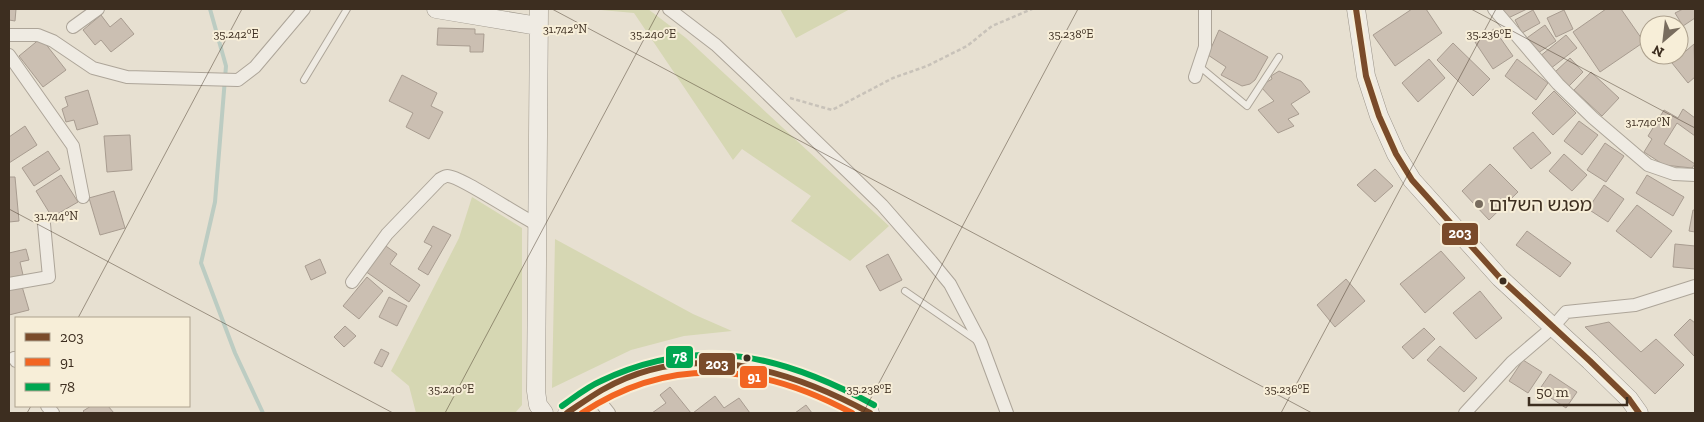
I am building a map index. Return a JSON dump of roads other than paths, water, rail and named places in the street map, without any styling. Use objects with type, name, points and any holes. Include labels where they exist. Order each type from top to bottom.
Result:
[{"type":"street","points":[[73,27],[98,9]]},
{"type":"street","points":[[9,35],[38,34],[53,41],[94,68],[127,77],[238,80],[255,67],[304,9]]},
{"type":"street","points":[[436,9],[538,17],[536,391],[538,405],[544,413]]},
{"type":"street","points":[[668,9],[716,45],[770,96],[882,206],[950,284],[981,343],[1006,413]]},
{"type":"street","points":[[1197,72],[1205,47],[1205,9]]},
{"type":"street","points":[[1356,9],[1366,76],[1382,124],[1408,174],[1443,217],[1494,272],[1610,380],[1639,413]]},
{"type":"street","points":[[1494,9],[1558,84],[1648,165],[1674,174],[1695,175]]},
{"type":"street","points":[[9,55],[73,146],[83,197]]},
{"type":"street","points":[[352,282],[387,234],[440,179],[447,176],[459,179],[520,217],[538,225]]},
{"type":"street","points":[[9,284],[49,277],[44,224]]},
{"type":"street","points":[[1465,413],[1512,362],[1552,328],[1566,312],[1635,305],[1695,286]]},
{"type":"street","points":[[567,413],[594,394],[641,371],[699,362],[732,363],[786,374],[840,397],[870,413]]},
{"type":"street","points":[[594,394],[609,413]]},
{"type":"lane","points":[[304,80],[347,9]]},
{"type":"lane","points":[[1197,72],[1247,106],[1280,57]]},
{"type":"lane","points":[[905,291],[981,343]]},
{"type":"waterway","points":[[210,9],[226,66],[215,202],[201,263],[235,353],[263,413]]},
{"type":"place","name":"מפגש השלום","points":[[1479,204]]}]
